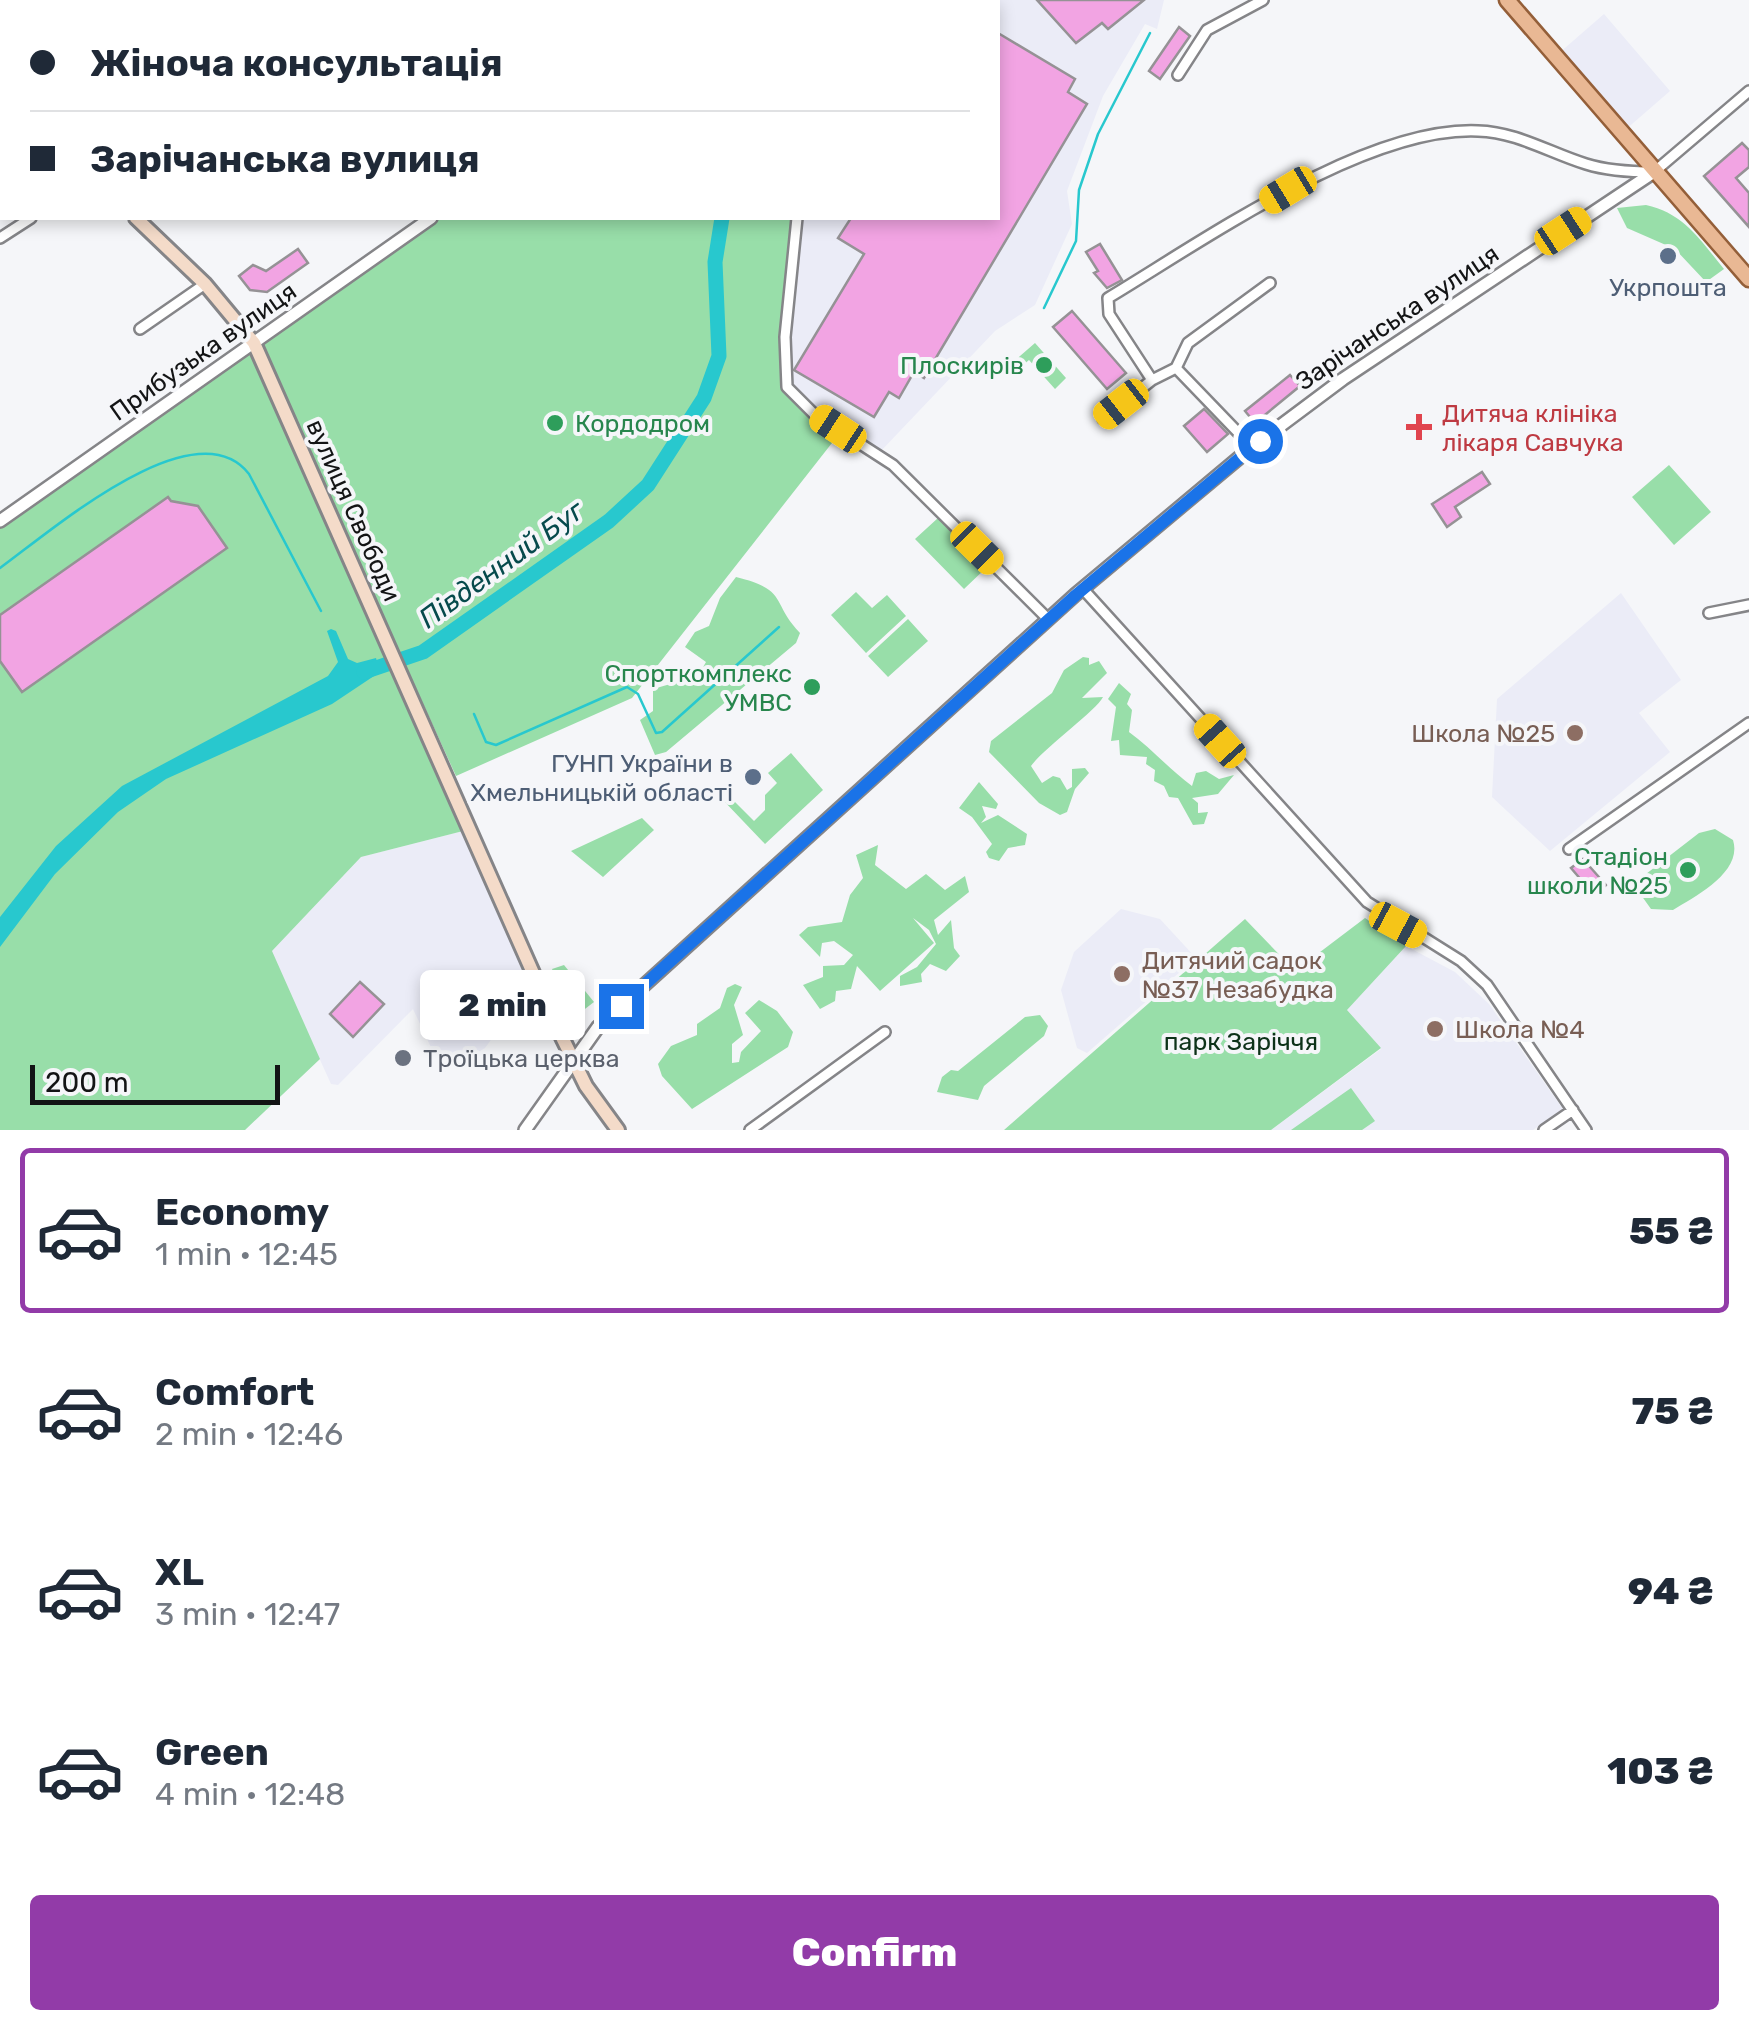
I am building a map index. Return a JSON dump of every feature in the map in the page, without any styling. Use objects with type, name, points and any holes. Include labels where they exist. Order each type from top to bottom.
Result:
[{"type":"main road","points":[[1506,0],[1748,278]]},
{"type":"main road","name":"вулиця Свободи","points":[[138,220],[205,284],[254,343],[572,1058],[622,1130]]},
{"type":"street","points":[[1178,75],[1207,30],[1263,0]]},
{"type":"street","points":[[1152,380],[1108,314],[1108,298],[1288,190],[1349,161],[1440,134],[1478,131],[1516,137],[1588,165],[1654,172],[1749,91]]},
{"type":"street","name":"Зарічанська вулиця","points":[[524,1130],[572,1058],[598,1027],[1082,589],[1252,447],[1343,378],[1654,172]]},
{"type":"street","points":[[0,238],[27,220]]},
{"type":"street","name":"Прибузька вулиця","points":[[0,521],[429,220]]},
{"type":"street","points":[[796,220],[785,337],[787,387],[814,414],[892,465],[1048,620]]},
{"type":"street","points":[[1103,419],[1152,380],[1176,368],[1188,343],[1270,283]]},
{"type":"street","points":[[140,329],[205,284]]},
{"type":"street","points":[[1176,368],[1252,447]]},
{"type":"street","points":[[1082,589],[1367,902],[1461,961],[1487,985],[1586,1130]]},
{"type":"street","points":[[1709,614],[1749,605]]},
{"type":"street","points":[[1569,848],[1749,723]]},
{"type":"street","points":[[750,1130],[885,1032]]},
{"type":"street","points":[[1544,1130],[1572,1110]]},
{"type":"shaded area","points":[[1000,0],[1164,0],[1157,29],[1145,24],[1103,96],[1067,191],[1072,224],[1035,305],[995,331],[880,452],[806,404],[789,381],[800,220],[1000,220]]},
{"type":"shaded area","points":[[1604,14],[1670,91],[1624,131],[1558,54]]},
{"type":"shaded area","name":"Школа №25","points":[[1621,593],[1681,680],[1639,713],[1670,752],[1550,851],[1492,797],[1497,699]]},
{"type":"shaded area","points":[[467,830],[533,983],[485,1048],[443,1073],[413,1009],[338,1085],[331,1084],[271,952],[361,857]]},
{"type":"shaded area","name":"Дитячий садок №37 Незабудка","points":[[1121,909],[1160,919],[1196,958],[1087,1053],[1077,1048],[1061,990],[1074,952]]},
{"type":"shaded area","name":"Школа №4","points":[[1406,946],[1455,972],[1489,1004],[1563,1109],[1533,1130],[1271,1130],[1381,1049],[1347,1010]]},
{"type":"green space","points":[[1646,205],[1681,221],[1724,269],[1706,282],[1675,249],[1627,228],[1617,208]]},
{"type":"green space","points":[[434,220],[793,220],[782,383],[801,409],[839,434],[632,698],[456,776],[259,344]]},
{"type":"green space","name":"Плоскирів","points":[[1035,343],[1066,378],[1055,389],[1029,360],[1010,376],[1004,370]]},
{"type":"green space","points":[[253,348],[467,830],[361,857],[272,951],[320,1059],[245,1130],[0,1130],[0,526]]},
{"type":"green space","points":[[1669,465],[1711,512],[1674,545],[1632,497]]},
{"type":"green space","points":[[938,518],[987,567],[964,589],[915,539]]},
{"type":"green space","points":[[736,577],[772,592],[800,633],[796,643],[666,752],[655,755],[640,720],[653,711],[653,689],[698,676],[706,662],[685,647],[695,632],[709,626],[720,598]]},
{"type":"green space","points":[[856,592],[872,608],[887,595],[906,616],[866,653],[831,615]]},
{"type":"green space","points":[[908,619],[928,641],[888,677],[868,656]]},
{"type":"green space","points":[[1083,657],[1089,658],[1089,665],[1099,661],[1107,673],[1082,698],[1103,697],[1031,766],[1042,783],[1053,776],[1060,778],[1067,790],[1072,787],[1072,769],[1085,768],[1089,773],[1075,789],[1067,812],[1060,815],[1039,803],[989,752],[991,741],[1052,693],[1064,670]]},
{"type":"green space","points":[[1119,683],[1131,694],[1127,704],[1132,710],[1129,732],[1192,786],[1196,773],[1206,771],[1219,779],[1234,775],[1218,794],[1192,798],[1198,803],[1198,813],[1208,812],[1204,824],[1193,825],[1178,798],[1169,797],[1164,786],[1154,781],[1155,770],[1146,764],[1147,757],[1120,755],[1119,740],[1111,741],[1116,707],[1108,699]]},
{"type":"green space","points":[[791,753],[823,790],[765,844],[722,799],[728,795],[754,821],[765,810],[765,795],[777,783],[768,773]]},
{"type":"green space","points":[[979,782],[998,804],[996,809],[982,806],[986,817],[981,823],[998,815],[1027,834],[1025,845],[1008,848],[999,861],[989,858],[986,852],[992,844],[972,817],[959,808]]},
{"type":"green space","points":[[642,818],[654,830],[603,877],[571,851]]},
{"type":"green space","name":"Стадіон школи №25","points":[[1715,829],[1733,840],[1734,852],[1724,873],[1673,910],[1651,909],[1641,895],[1646,874],[1699,833]]},
{"type":"green space","points":[[878,845],[875,865],[906,889],[926,874],[945,890],[965,876],[969,892],[934,920],[938,935],[951,920],[954,948],[960,956],[946,971],[930,964],[921,974],[922,982],[900,986],[900,976],[917,967],[936,944],[929,930],[913,918],[934,943],[880,991],[857,966],[851,989],[836,991],[835,1001],[820,1009],[803,985],[823,977],[823,966],[844,965],[853,955],[834,941],[822,943],[820,957],[799,935],[808,927],[842,922],[850,895],[863,878],[856,855]]},
{"type":"green space","name":"парк Заріччя","points":[[1365,918],[1406,946],[1347,1010],[1381,1048],[1271,1130],[1004,1130],[1245,919],[1295,971]]},
{"type":"green space","points":[[564,965],[594,1002],[581,1012],[568,1005],[552,969]]},
{"type":"green space","points":[[735,984],[742,987],[734,1005],[743,1035],[732,1044],[732,1063],[739,1062],[741,1052],[761,1031],[745,1013],[759,1000],[777,1011],[793,1032],[788,1047],[692,1109],[662,1076],[658,1064],[671,1046],[697,1035],[697,1024],[720,1008],[727,988]]},
{"type":"green space","points":[[1040,1015],[1048,1026],[1044,1036],[984,1086],[978,1100],[937,1092],[942,1077],[951,1070],[958,1071],[1025,1017]]},
{"type":"green space","points":[[1351,1088],[1375,1121],[1362,1130],[1291,1130]]},
{"type":"water","points":[[327,631],[336,631],[348,659],[357,663],[376,658],[380,672],[332,704],[166,779],[118,812],[55,874],[0,947],[0,917],[56,846],[122,786],[328,676],[338,662]]},
{"type":"building","points":[[1037,0],[1144,0],[1108,29],[1102,23],[1076,43]]},
{"type":"building","points":[[1179,27],[1190,36],[1160,79],[1149,71]]},
{"type":"building","points":[[1000,34],[1075,79],[1068,92],[1087,104],[924,378],[914,372],[899,398],[889,392],[874,417],[794,370],[864,254],[838,238],[850,220],[1000,220]]},
{"type":"building","points":[[1742,143],[1749,150],[1749,167],[1736,178],[1749,193],[1749,227],[1704,176]]},
{"type":"building","points":[[1100,244],[1122,280],[1107,288],[1094,273],[1098,271],[1086,252]]},
{"type":"building","points":[[298,249],[308,263],[267,292],[250,290],[239,276],[253,265],[266,271]]},
{"type":"building","points":[[1072,311],[1126,373],[1107,389],[1053,327]]},
{"type":"building","points":[[1290,375],[1300,386],[1255,423],[1245,411]]},
{"type":"building","points":[[1204,409],[1228,434],[1207,452],[1184,426]]},
{"type":"building","points":[[1482,472],[1490,484],[1455,507],[1461,517],[1447,527],[1432,504]]},
{"type":"building","points":[[168,497],[198,506],[227,548],[22,692],[0,661],[0,615]]},
{"type":"building","points":[[1583,859],[1606,885],[1594,895],[1571,868]]},
{"type":"building","points":[[360,982],[384,1004],[353,1037],[330,1014]]},
{"type":"waterway","points":[[1044,308],[1076,241],[1079,190],[1098,134],[1150,33]]},
{"type":"waterway","name":"Південний Буг","points":[[364,672],[423,652],[609,521],[648,485],[704,398],[719,356],[715,262],[722,220]]},
{"type":"waterway","points":[[0,568],[123,482],[160,464],[194,455],[225,457],[249,474],[321,611]]},
{"type":"waterway","points":[[474,714],[486,742],[496,745],[627,687],[638,694],[656,733],[662,732],[779,627]]},
{"type":"place","name":"Укрпошта","points":[[1668,256]]},
{"type":"place","name":"Плоскирів","points":[[1044,365]]},
{"type":"place","name":"Кордодром","points":[[555,423]]},
{"type":"place","name":"Дитяча клініка лікаря Савчука","points":[[1419,427]]},
{"type":"place","name":"Спорткомплекс УМВС","points":[[812,687]]},
{"type":"place","name":"Школа №25","points":[[1575,733]]},
{"type":"place","name":"ГУНП України в Хмельницькій області","points":[[753,777]]},
{"type":"place","name":"Стадіон школи №25","points":[[1688,870]]},
{"type":"place","name":"Дитячий садок №37 Незабудка","points":[[1122,974]]},
{"type":"place","name":"Школа №4","points":[[1435,1029]]},
{"type":"place","name":"Троїцька церква","points":[[403,1058]]},
{"type":"route","points":[[621,1006],[1076,595],[1260,441]]}]
